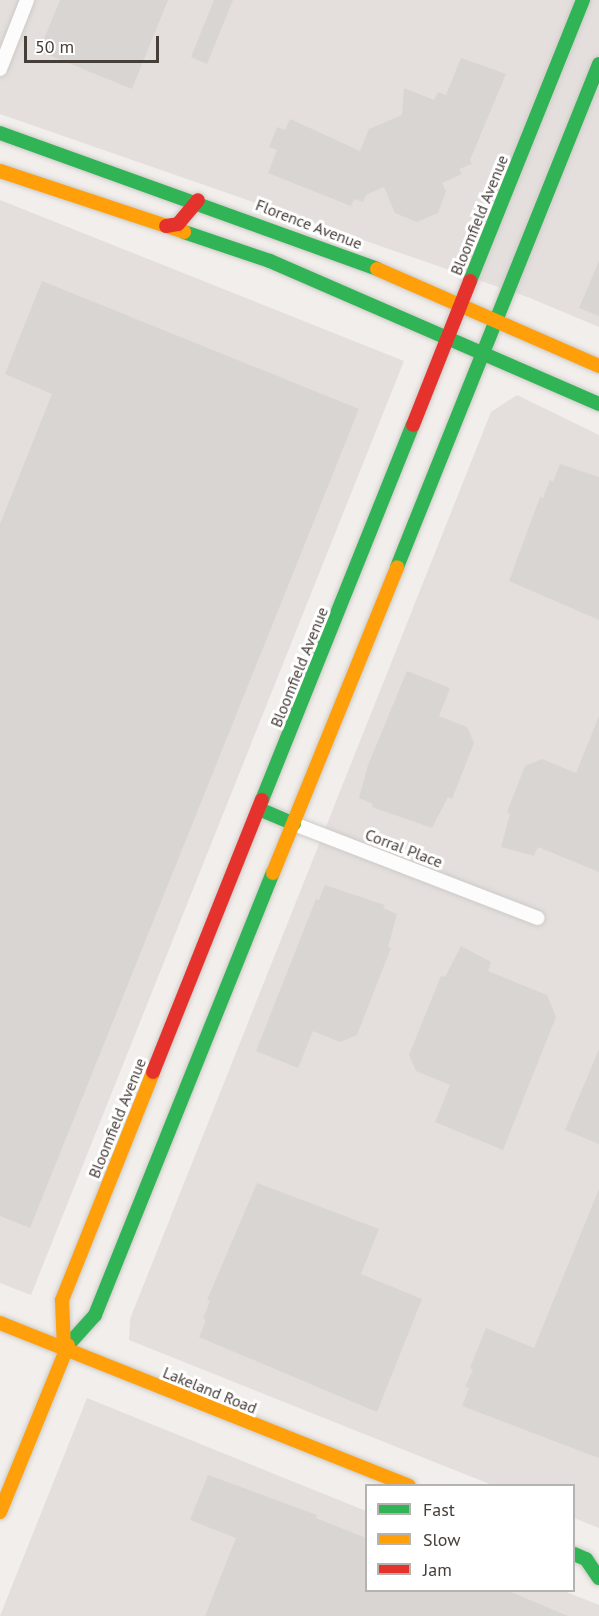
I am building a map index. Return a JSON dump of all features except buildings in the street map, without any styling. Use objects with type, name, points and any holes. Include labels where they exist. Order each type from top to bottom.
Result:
[{"type":"main road","name":"Bloomfield Avenue","points":[[64,1348],[62,1300],[583,0]]},
{"type":"main road","name":"Bloomfield Avenue","points":[[0,1512],[64,1348],[95,1315],[599,64]]},
{"type":"main road","name":"Florence Avenue","points":[[0,133],[198,200],[342,253],[599,366]]},
{"type":"main road","points":[[0,171],[270,261],[484,352],[599,404]]},
{"type":"main road","points":[[166,226],[178,224],[198,200]]},
{"type":"main road","name":"Corral Place","points":[[259,809],[294,824]]},
{"type":"main road","name":"Lakeland Road","points":[[0,1323],[406,1484]]},
{"type":"main road","points":[[580,1557],[599,1554]]},
{"type":"main road","points":[[580,1557],[599,1578]]},
{"type":"street","points":[[0,69],[27,0]]},
{"type":"street","name":"Corral Place","points":[[294,824],[537,918]]},
{"type":"shaded area","points":[[0,0],[599,0],[599,327],[530,298],[0,114]]},
{"type":"shaded area","points":[[0,200],[404,361],[31,1295],[0,1283]]},
{"type":"shaded area","points":[[517,395],[599,435],[599,1528],[575,1518],[575,1484],[489,1484],[129,1340],[130,1319],[491,412]]},
{"type":"shaded area","points":[[87,1398],[365,1511],[365,1592],[566,1592],[599,1605],[599,1616],[0,1616]]},
{"type":"traffic: fast","points":[[470,281],[583,0]]},
{"type":"traffic: fast","points":[[397,567],[599,64]]},
{"type":"traffic: fast","points":[[0,133],[377,269]]},
{"type":"traffic: fast","points":[[184,232],[270,261],[599,404]]},
{"type":"traffic: fast","points":[[262,800],[413,425]]},
{"type":"traffic: fast","points":[[259,809],[294,824]]},
{"type":"traffic: fast","points":[[68,1345],[95,1315],[273,873]]},
{"type":"traffic: fast","points":[[575,1554],[586,1559],[599,1578]]},
{"type":"traffic: slow","points":[[0,171],[184,232]]},
{"type":"traffic: slow","points":[[377,269],[599,366]]},
{"type":"traffic: slow","points":[[273,873],[397,567]]},
{"type":"traffic: slow","points":[[64,1349],[62,1300],[153,1072]]},
{"type":"traffic: slow","points":[[0,1323],[404,1484]]},
{"type":"traffic: slow","points":[[0,1512],[68,1345]]},
{"type":"traffic: jam","points":[[166,226],[178,224],[198,200]]},
{"type":"traffic: jam","points":[[413,425],[470,281]]},
{"type":"traffic: jam","points":[[153,1072],[262,800]]}]
